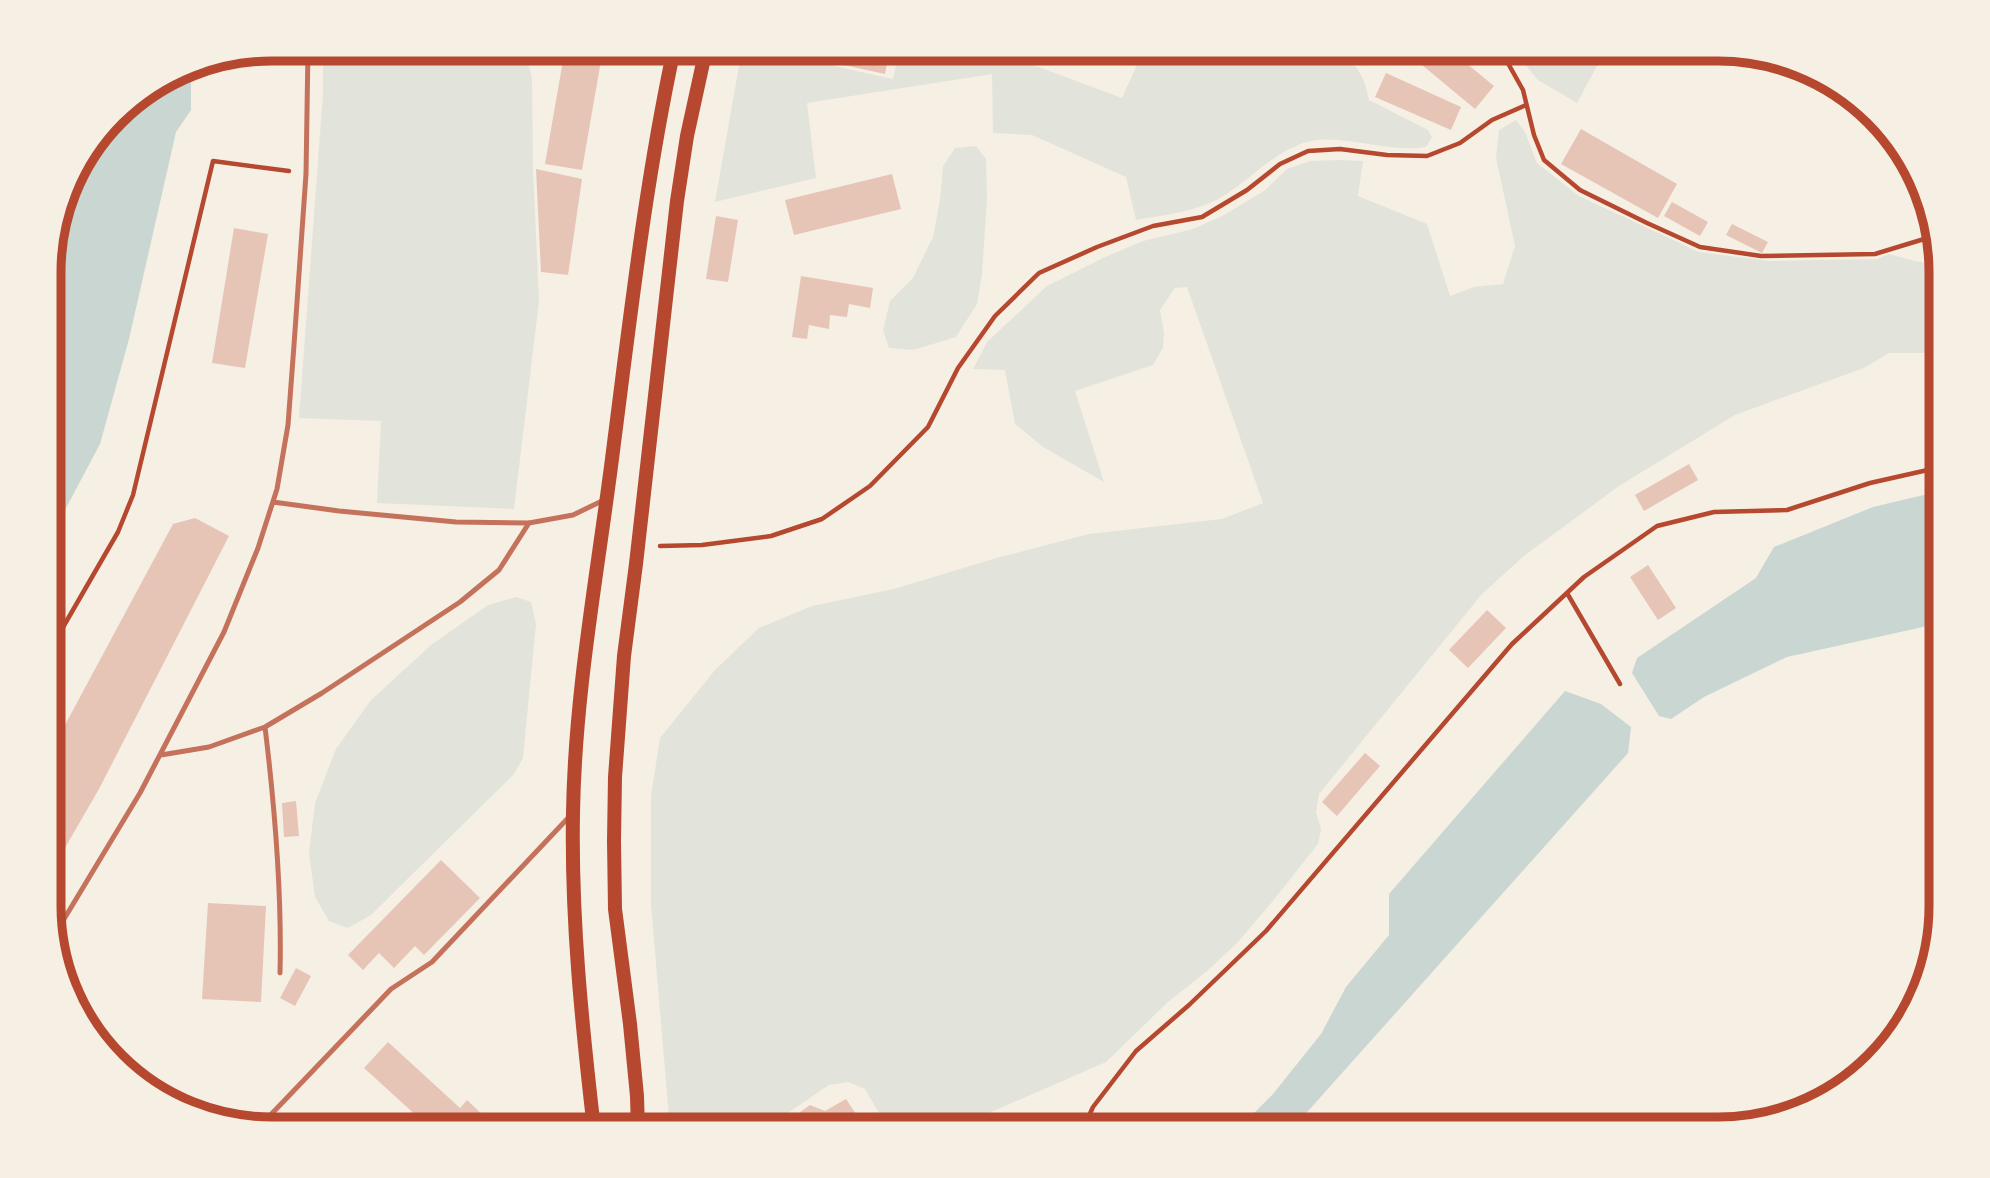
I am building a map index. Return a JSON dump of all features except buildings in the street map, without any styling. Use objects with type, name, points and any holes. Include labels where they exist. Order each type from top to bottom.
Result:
[{"type":"main road","points":[[593,1117],[576,931],[573,813],[581,687],[645,207],[672,62]]},
{"type":"main road","points":[[638,1117],[630,1024],[615,909],[614,841],[619,712],[677,201],[687,136],[703,62]]},
{"type":"lane","points":[[62,922],[161,755],[224,632],[258,548],[277,489],[288,425],[306,174],[308,62]]},
{"type":"lane","points":[[273,502],[443,521],[529,523],[573,515],[607,498]]},
{"type":"lane","points":[[161,755],[209,747],[265,727],[391,649],[460,602],[499,570],[529,523]]},
{"type":"lane","points":[[265,727],[278,859],[280,973]]},
{"type":"lane","points":[[269,1117],[391,989],[432,961],[573,813]]},
{"type":"path","points":[[1507,61],[1523,90],[1534,135],[1544,160],[1580,190],[1700,247],[1761,256],[1875,254],[1926,239]]},
{"type":"path","points":[[638,546],[702,545],[771,536],[822,519],[870,486],[928,427],[958,368],[995,316],[1039,273],[1153,226],[1202,217],[1247,190],[1280,164],[1308,151],[1340,149],[1387,155],[1427,156],[1460,142],[1492,120],[1526,105]]},
{"type":"path","points":[[61,631],[118,532],[134,495],[213,161],[306,174]]},
{"type":"path","points":[[1089,1116],[1136,1051],[1189,1005],[1266,931],[1512,644],[1584,576],[1657,526],[1714,512],[1787,510],[1870,483],[1928,470]]},
{"type":"path","points":[[1567,593],[1620,684]]},
{"type":"shaded area","points":[[1024,61],[1122,98],[1138,61],[1351,61],[1365,84],[1369,100],[1428,130],[1432,137],[1426,147],[1411,148],[1332,140],[1303,143],[1272,159],[1218,199],[1184,211],[1136,220],[1126,177],[1032,135],[993,133],[992,74],[807,103],[816,178],[715,202],[740,62],[815,62],[893,79],[897,62]]},
{"type":"shaded area","points":[[1522,61],[1600,61],[1577,103],[1538,80]]},
{"type":"shaded area","points":[[323,62],[528,62],[532,78],[539,301],[514,509],[377,503],[381,421],[299,418]]},
{"type":"shaded area","points":[[191,78],[191,110],[176,132],[129,339],[100,444],[61,517],[61,272],[65,231],[77,192],[105,144],[123,123],[144,105]]},
{"type":"shaded area","points":[[1516,120],[1525,132],[1537,163],[1579,196],[1699,252],[1770,261],[1877,259],[1889,254],[1928,263],[1928,353],[1889,353],[1864,368],[1735,415],[1619,486],[1524,556],[1482,594],[1319,794],[1316,812],[1321,829],[1318,844],[1272,902],[1237,943],[1168,1002],[1106,1062],[981,1117],[881,1117],[865,1089],[848,1082],[829,1085],[782,1117],[669,1117],[651,905],[651,796],[660,738],[715,670],[759,628],[812,606],[894,589],[1089,534],[1222,519],[1263,503],[1187,287],[1175,288],[1160,310],[1164,333],[1163,348],[1153,365],[1075,391],[1104,482],[1043,447],[1015,424],[1005,370],[973,369],[987,342],[1047,286],[1143,241],[1193,229],[1222,216],[1264,191],[1287,169],[1310,161],[1363,161],[1358,196],[1427,224],[1450,296],[1474,287],[1503,284],[1515,246],[1496,158],[1499,130]]},
{"type":"shaded area","points":[[976,146],[986,159],[987,198],[982,274],[977,304],[956,337],[913,350],[889,348],[883,330],[890,301],[913,278],[933,237],[943,166],[955,148]]},
{"type":"shaded area","points":[[1928,494],[1928,626],[1787,657],[1704,697],[1671,719],[1659,716],[1632,673],[1637,658],[1756,578],[1774,547],[1873,507]]},
{"type":"shaded area","points":[[516,597],[531,602],[536,624],[523,758],[514,774],[371,915],[348,928],[329,921],[315,897],[309,853],[315,803],[336,749],[371,700],[431,645],[488,605]]},
{"type":"shaded area","points":[[1565,691],[1601,704],[1631,727],[1628,753],[1303,1116],[1251,1116],[1273,1094],[1321,1034],[1346,987],[1389,935],[1389,894]]}]
